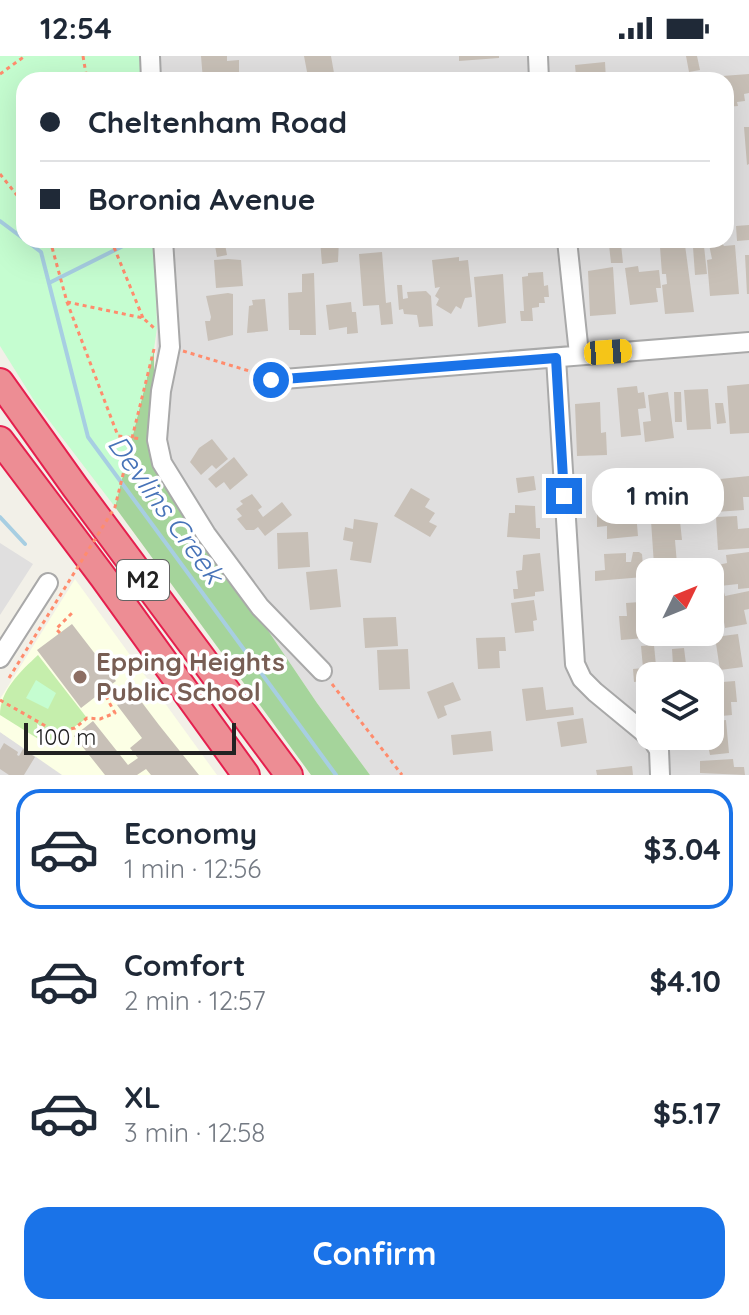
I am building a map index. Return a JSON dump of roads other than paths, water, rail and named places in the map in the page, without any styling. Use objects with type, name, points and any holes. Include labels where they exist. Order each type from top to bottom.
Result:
[{"type":"highway","name":"M2","points":[[0,382],[83,499],[289,775]]},
{"type":"highway","name":"M2","points":[[0,440],[245,774]]},
{"type":"street","points":[[163,248],[161,391],[157,440],[162,463],[206,534],[260,607],[322,671]]},
{"type":"street","points":[[568,248],[579,354]]},
{"type":"street","points":[[271,380],[749,342]]},
{"type":"street","points":[[556,358],[575,664],[582,679],[595,692],[652,739],[659,750],[660,775]]},
{"type":"street","points":[[0,658],[48,583]]},
{"type":"street","points":[[245,774],[273,753]]},
{"type":"waterway","name":"Devlins Creek","points":[[0,221],[16,233]]},
{"type":"waterway","name":"Devlins Creek","points":[[36,248],[41,252],[88,437],[336,775]]},
{"type":"waterway","points":[[49,283],[119,248]]},
{"type":"waterway","points":[[0,517],[25,544]]},
{"type":"place","name":"Epping Heights Public School","points":[[80,677]]}]
